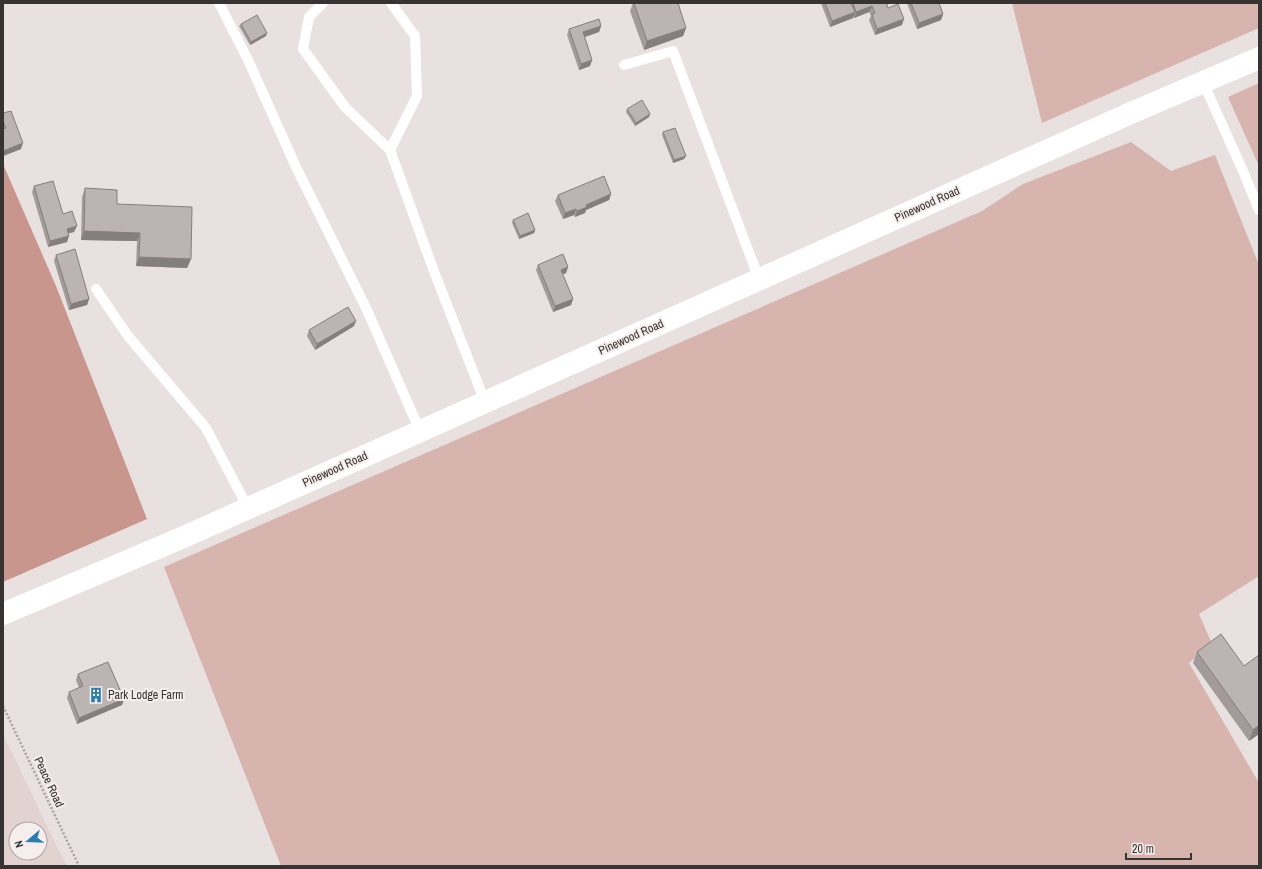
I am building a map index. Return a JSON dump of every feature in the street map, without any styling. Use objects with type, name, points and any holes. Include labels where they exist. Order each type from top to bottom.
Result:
[{"type":"street","name":"Pinewood Road","points":[[3,614],[248,508],[759,279],[1259,58]]},
{"type":"lane","points":[[219,3],[249,62],[296,166],[367,310],[420,431]]},
{"type":"lane","points":[[324,3],[309,17],[303,49],[345,107],[390,150],[435,274],[485,402]]},
{"type":"lane","points":[[390,150],[417,96],[415,36],[391,3]]},
{"type":"lane","points":[[624,65],[673,51],[759,279]]},
{"type":"lane","points":[[1203,82],[1259,210]]},
{"type":"lane","points":[[96,289],[128,336],[206,428],[248,508]]},
{"type":"path","name":"Peace Road","points":[[3,706],[78,866]]},
{"type":"shaded area","points":[[1012,3],[1259,3],[1259,28],[1042,123]]},
{"type":"shaded area","points":[[1259,83],[1259,166],[1228,97]]},
{"type":"shaded area","points":[[1131,142],[1171,171],[1215,155],[1259,265],[1259,576],[1199,614],[1212,644],[1189,663],[1259,783],[1259,866],[281,866],[164,567],[982,211],[1023,184]]},
{"type":"shaded area","points":[[3,164],[56,286],[147,519],[3,582]]},
{"type":"shaded area","points":[[3,734],[45,821],[8,821],[8,861],[48,861],[48,828],[67,866],[3,866]]},
{"type":"building","points":[[634,3],[678,3],[686,28],[647,41]]},
{"type":"building","points":[[825,3],[851,3],[855,12],[832,21]]},
{"type":"building","points":[[853,3],[886,3],[888,8],[898,4],[904,19],[877,29],[872,15],[875,13],[872,6],[856,12]]},
{"type":"building","points":[[911,3],[939,3],[943,14],[919,23]]},
{"type":"building","points":[[257,15],[267,33],[251,42],[241,24]]},
{"type":"building","points":[[599,19],[601,26],[583,32],[592,60],[581,64],[569,29]]},
{"type":"building","points":[[642,100],[650,114],[636,123],[627,109]]},
{"type":"building","points":[[11,111],[23,143],[3,151],[3,129],[6,128],[3,121],[3,113]]},
{"type":"building","points":[[675,128],[686,156],[674,160],[663,132]]},
{"type":"building","points":[[604,176],[611,194],[586,205],[587,207],[577,211],[576,209],[565,213],[558,195]]},
{"type":"building","points":[[53,181],[63,214],[72,211],[77,226],[67,229],[69,236],[50,241],[34,186]]},
{"type":"building","points":[[85,188],[117,190],[117,204],[192,207],[191,259],[139,257],[140,233],[84,231]]},
{"type":"building","points":[[528,213],[535,230],[520,236],[513,220]]},
{"type":"building","points":[[75,249],[89,299],[71,304],[56,255]]},
{"type":"building","points":[[563,254],[568,267],[561,270],[573,299],[555,306],[538,265]]},
{"type":"building","points":[[348,307],[356,321],[317,344],[309,330]]},
{"type":"building","points":[[1221,634],[1244,666],[1259,655],[1259,725],[1253,730],[1197,652]]},
{"type":"building","name":"Park Lodge Farm","points":[[108,662],[124,699],[79,718],[69,692],[83,686],[78,674]]},
{"type":"place","name":"Park Lodge Farm","points":[[96,695]]}]
